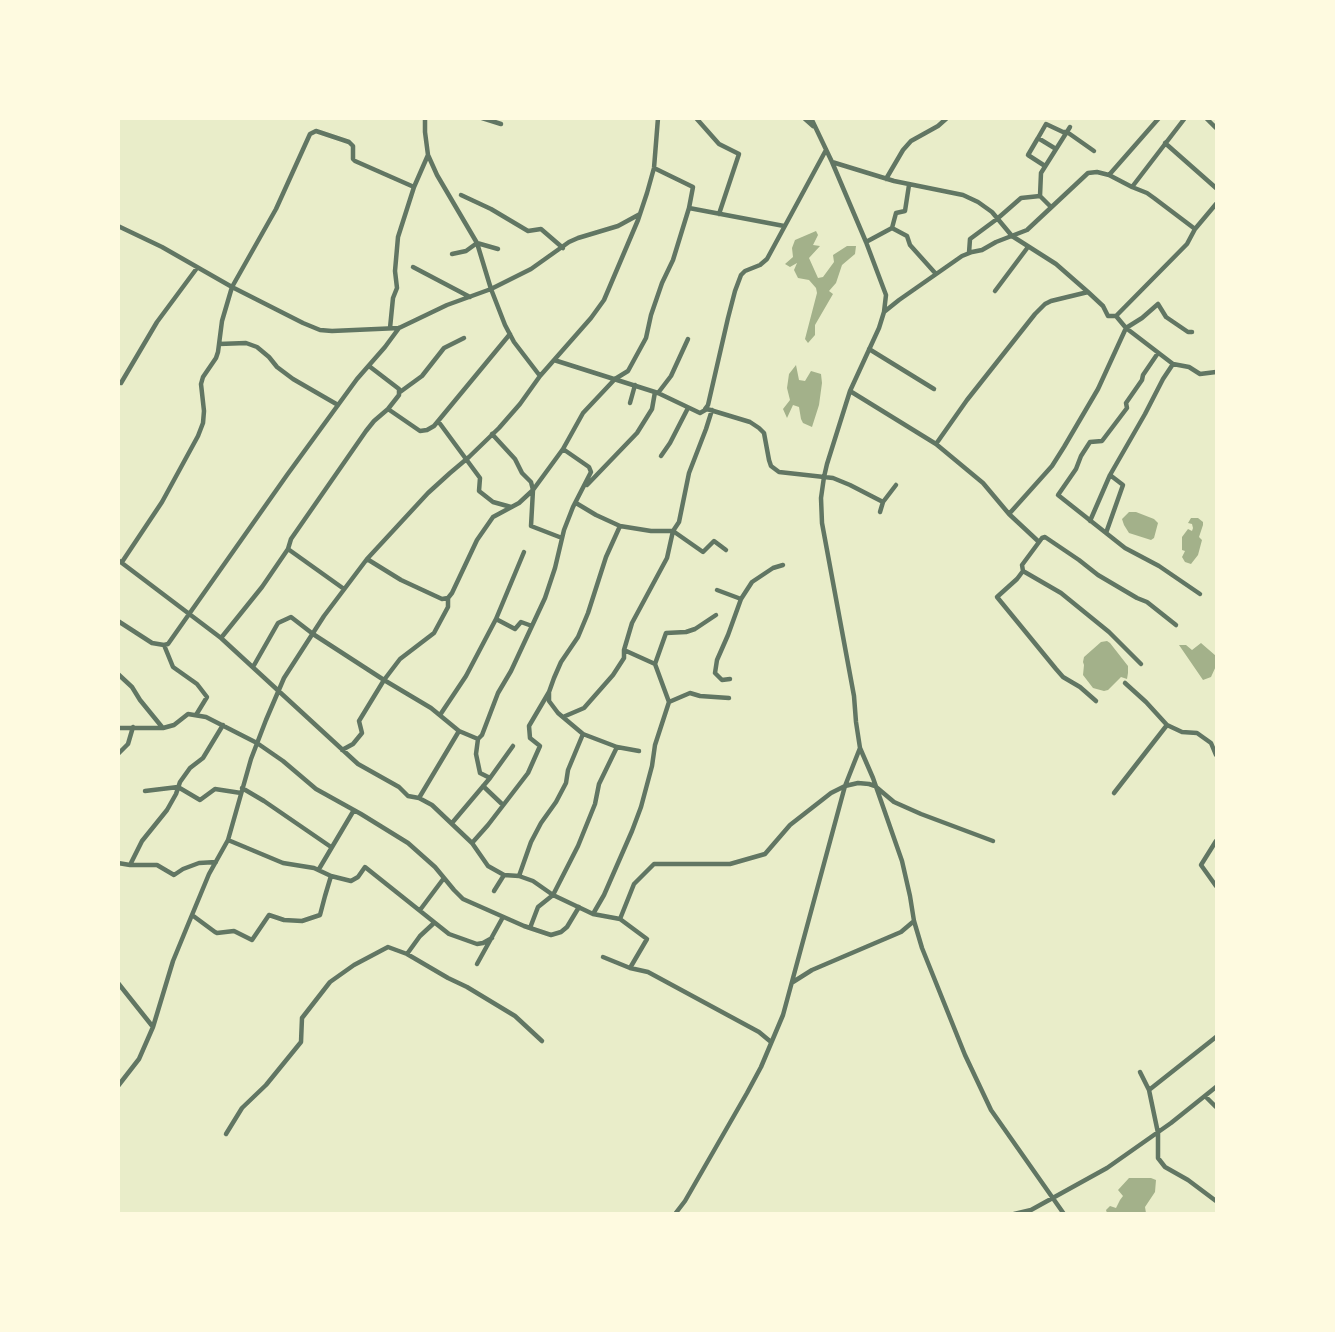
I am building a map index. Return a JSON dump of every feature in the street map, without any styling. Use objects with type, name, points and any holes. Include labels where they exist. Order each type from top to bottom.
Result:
[{"type":"street","points":[[425,118],[428,155],[437,175],[477,243],[491,290],[510,334],[540,376]]},
{"type":"street","points":[[482,118],[501,124]]},
{"type":"street","points":[[118,1086],[139,1059],[153,1027],[173,961],[209,874],[228,840],[257,742],[284,678],[324,616],[367,559],[428,493],[492,434],[520,404],[540,376],[604,300],[640,214],[654,168],[658,118]]},
{"type":"street","points":[[696,118],[719,144],[739,154],[719,214]]},
{"type":"street","points":[[804,118],[815,127]]},
{"type":"street","points":[[811,118],[866,242],[886,295],[884,312],[850,391],[824,477],[822,498],[822,523],[854,696],[860,748],[902,861],[922,948],[965,1055],[991,1110],[1064,1214]]},
{"type":"street","points":[[886,179],[911,141],[938,126],[947,118]]},
{"type":"street","points":[[1109,175],[1159,118]]},
{"type":"street","points":[[1132,188],[1185,118]]},
{"type":"street","points":[[1206,118],[1216,128]]},
{"type":"street","points":[[1045,166],[1028,155],[1046,124],[1063,132],[1069,130]]},
{"type":"street","points":[[1051,207],[1040,196],[1041,173],[1069,130]]},
{"type":"street","points":[[1069,130],[1094,151]]},
{"type":"street","points":[[414,187],[355,161],[352,144],[349,142],[316,131],[312,132],[276,208],[232,287],[222,321],[216,358],[203,376],[201,384],[204,411],[203,423],[198,436],[162,502],[120,561],[221,638],[358,764],[399,787],[408,796],[419,798],[432,806],[472,843],[488,866],[504,875],[519,876],[533,881],[552,895],[594,914],[620,919],[647,939],[630,969]]},
{"type":"street","points":[[1038,138],[1056,149]]},
{"type":"street","points":[[1165,143],[1216,188]]},
{"type":"street","points":[[700,413],[708,405],[730,309],[741,275],[764,263],[826,150]]},
{"type":"street","points":[[390,328],[397,283],[395,271],[398,237],[414,187],[428,155]]},
{"type":"street","points":[[832,162],[909,185],[963,195],[978,202],[992,212],[1012,236],[1056,264],[1088,292],[1103,306],[1108,316],[1116,316],[1188,244],[1195,229],[1216,204]]},
{"type":"street","points":[[367,559],[401,580],[442,599],[447,598],[477,540],[493,516],[519,503],[533,490],[562,449],[583,413],[615,379],[628,371],[646,338],[662,283],[673,260],[693,188],[654,168]]},
{"type":"street","points":[[884,312],[962,256],[982,250],[1027,230],[1088,173],[1097,172],[1109,175],[1132,188],[1147,193],[1195,229]]},
{"type":"street","points":[[866,242],[892,228],[896,213],[904,212],[909,185]]},
{"type":"street","points":[[461,195],[491,209],[528,231],[541,229],[563,248]]},
{"type":"street","points":[[969,253],[970,239],[1021,198],[1040,196]]},
{"type":"street","points":[[688,208],[784,226]]},
{"type":"street","points":[[118,226],[162,247],[232,287],[303,323],[320,330],[332,331],[399,328],[447,305],[491,290],[531,269],[578,238],[618,226],[640,214]]},
{"type":"street","points":[[892,228],[907,236],[910,245],[936,274]]},
{"type":"street","points":[[477,243],[498,249]]},
{"type":"street","points":[[452,254],[466,251],[477,243]]},
{"type":"street","points":[[995,291],[1028,247]]},
{"type":"street","points":[[414,267],[470,297]]},
{"type":"street","points":[[119,384],[157,322],[197,268]]},
{"type":"street","points":[[936,444],[967,400],[1045,304],[1088,292]]},
{"type":"street","points":[[1009,514],[1052,466],[1064,447],[1098,389],[1126,328],[1158,304],[1166,317],[1188,332],[1192,332]]},
{"type":"street","points":[[1116,316],[1126,328],[1173,364],[1189,367],[1200,374],[1216,372]]},
{"type":"street","points":[[118,621],[152,643],[168,644],[338,405],[399,328]]},
{"type":"street","points":[[388,409],[420,431],[434,426],[510,334]]},
{"type":"street","points":[[221,638],[262,587],[288,549],[291,539],[366,431],[388,409],[400,392],[422,376],[444,348],[464,338]]},
{"type":"street","points":[[583,489],[637,433],[652,409],[656,393],[670,376],[688,339]]},
{"type":"street","points":[[219,344],[246,343],[257,347],[293,380],[338,405]]},
{"type":"street","points":[[869,349],[934,389]]},
{"type":"street","points":[[1158,353],[1126,403],[1127,408],[1102,441],[1089,442],[1076,469],[1058,495],[1125,548],[1159,566],[1200,594]]},
{"type":"street","points":[[554,360],[635,385],[700,413]]},
{"type":"street","points":[[1090,521],[1110,475],[1173,364]]},
{"type":"street","points":[[369,366],[400,392]]},
{"type":"street","points":[[630,403],[635,385]]},
{"type":"street","points":[[850,391],[936,444],[983,483],[1009,514],[1039,542]]},
{"type":"street","points":[[661,456],[688,408]]},
{"type":"street","points":[[700,413],[707,409],[712,410],[750,422],[759,428],[766,439],[771,466],[779,472],[833,478],[883,502]]},
{"type":"street","points":[[563,717],[584,708],[613,675],[624,658],[632,623],[667,558],[673,531],[679,522],[689,473],[712,410]]},
{"type":"street","points":[[438,421],[480,478],[479,491],[493,502],[511,507]]},
{"type":"street","points":[[492,434],[531,482],[533,490],[531,526],[562,538]]},
{"type":"street","points":[[490,778],[480,773],[476,754],[478,739],[482,735],[498,693],[511,671],[550,584],[568,517],[591,472],[591,469],[562,449]]},
{"type":"street","points":[[1106,533],[1123,485],[1110,475]]},
{"type":"street","points":[[879,512],[883,502],[896,485]]},
{"type":"street","points":[[576,503],[620,526],[651,531],[673,531],[704,552],[714,541],[726,550]]},
{"type":"street","points":[[472,843],[528,773],[540,746],[530,738],[529,726],[549,692],[561,662],[578,637],[606,557],[620,526]]},
{"type":"street","points":[[1096,700],[1056,669],[998,597],[1023,571],[1022,565],[1039,542],[1045,537],[1098,575],[1148,602],[1176,625]]},
{"type":"street","points":[[288,549],[344,589]]},
{"type":"street","points":[[440,715],[466,676],[496,619],[524,552]]},
{"type":"street","points":[[730,679],[722,680],[715,673],[717,660],[741,599],[752,582],[773,568],[783,565]]},
{"type":"street","points":[[1023,571],[1061,593],[1109,632],[1141,664]]},
{"type":"street","points":[[717,590],[741,599]]},
{"type":"street","points":[[342,750],[353,744],[362,734],[359,721],[400,658],[434,633],[448,607],[447,598]]},
{"type":"street","points":[[594,914],[641,807],[655,745],[669,702],[655,663],[666,633],[686,632],[716,615]]},
{"type":"street","points":[[253,667],[278,623],[291,617],[313,634],[431,708],[459,731],[478,739]]},
{"type":"street","points":[[496,619],[515,629],[521,622],[532,626]]},
{"type":"street","points":[[164,645],[173,667],[197,684],[207,697],[196,715]]},
{"type":"street","points":[[624,650],[655,663]]},
{"type":"street","points":[[118,674],[132,687],[163,728]]},
{"type":"street","points":[[1125,683],[1167,725],[1182,732],[1197,733],[1211,743],[1216,755]]},
{"type":"street","points":[[549,692],[549,701],[558,714],[583,734],[616,747],[639,751]]},
{"type":"street","points":[[669,702],[690,693],[729,698]]},
{"type":"street","points":[[118,728],[163,728],[174,725],[188,714],[206,717],[257,742],[284,761],[316,789],[408,843],[435,867],[463,899],[550,935],[561,932],[567,927],[579,907]]},
{"type":"street","points":[[130,865],[142,841],[167,810],[180,782],[190,768],[203,758],[222,725]]},
{"type":"street","points":[[1114,793],[1167,725]]},
{"type":"street","points":[[118,754],[130,740],[133,727]]},
{"type":"street","points":[[419,798],[459,731]]},
{"type":"street","points":[[519,876],[531,842],[566,783],[568,770],[583,734]]},
{"type":"street","points":[[452,824],[513,746]]},
{"type":"street","points":[[530,928],[538,908],[552,895],[578,846],[595,804],[599,784],[616,747]]},
{"type":"street","points":[[675,1214],[685,1201],[747,1093],[761,1067],[783,1015],[845,786],[860,748]]},
{"type":"street","points":[[620,919],[634,884],[654,864],[729,864],[765,854],[790,825],[822,800],[845,786],[864,783],[875,786],[894,802],[993,841]]},
{"type":"street","points":[[483,786],[503,805]]},
{"type":"street","points":[[145,791],[178,787],[201,800],[215,789],[242,791],[264,801],[331,848]]},
{"type":"street","points":[[319,869],[354,810]]},
{"type":"street","points":[[228,840],[283,863],[319,869],[332,876],[353,881],[365,867],[449,934],[477,944],[492,938]]},
{"type":"street","points":[[1216,840],[1201,865],[1216,886]]},
{"type":"street","points":[[118,863],[157,865],[174,875],[199,862],[216,862]]},
{"type":"street","points":[[494,891],[504,875]]},
{"type":"street","points":[[192,915],[215,932],[234,931],[252,940],[269,915],[284,920],[302,921],[320,915],[332,876]]},
{"type":"street","points":[[420,909],[444,878]]},
{"type":"street","points":[[477,964],[503,917]]},
{"type":"street","points":[[793,982],[812,970],[901,932],[914,921]]},
{"type":"street","points":[[406,954],[434,923]]},
{"type":"street","points":[[226,1134],[242,1108],[266,1085],[301,1042],[302,1018],[330,982],[354,965],[388,947],[406,954],[467,987],[515,1016],[542,1041]]},
{"type":"street","points":[[603,957],[630,969],[648,972],[759,1032],[771,1042]]},
{"type":"street","points":[[118,983],[153,1027]]},
{"type":"street","points":[[1149,1090],[1216,1037]]},
{"type":"street","points":[[1140,1072],[1149,1090],[1158,1133],[1158,1158],[1161,1163],[1216,1201]]},
{"type":"street","points":[[1014,1214],[1033,1212],[1053,1198],[1107,1168],[1158,1133],[1216,1087]]},
{"type":"street","points":[[1205,1096],[1216,1107]]},
{"type":"shaded area","points":[[816,231],[818,235],[813,245],[820,246],[809,258],[818,278],[823,277],[834,262],[833,255],[847,246],[856,246],[855,254],[842,265],[836,283],[829,291],[833,294],[815,325],[815,335],[808,343],[805,339],[817,293],[816,288],[809,280],[798,278],[794,270],[797,263],[790,267],[785,264],[793,257],[792,248],[795,240]]},
{"type":"shaded area","points":[[796,365],[799,380],[805,381],[811,371],[821,374],[819,405],[812,427],[803,423],[799,407],[793,405],[787,418],[783,409],[790,400],[787,388],[789,374]]},
{"type":"shaded area","points":[[1129,512],[1136,512],[1158,523],[1154,538],[1151,540],[1129,533],[1122,519]]},
{"type":"shaded area","points":[[1191,518],[1198,518],[1203,525],[1199,537],[1202,540],[1198,555],[1191,564],[1185,562],[1182,557],[1185,551],[1182,550],[1182,537],[1188,529],[1192,531],[1192,524],[1188,523]]},
{"type":"shaded area","points":[[1107,641],[1128,666],[1128,673],[1127,679],[1121,677],[1104,691],[1093,688],[1083,675],[1083,662],[1084,657],[1101,642]]},
{"type":"shaded area","points":[[1201,643],[1216,656],[1216,666],[1211,677],[1203,680],[1179,645],[1186,645],[1192,650]]},
{"type":"shaded area","points":[[1129,1178],[1156,1180],[1155,1192],[1145,1207],[1146,1213],[1107,1213],[1106,1210],[1110,1206],[1116,1208],[1123,1196],[1118,1190]]}]
